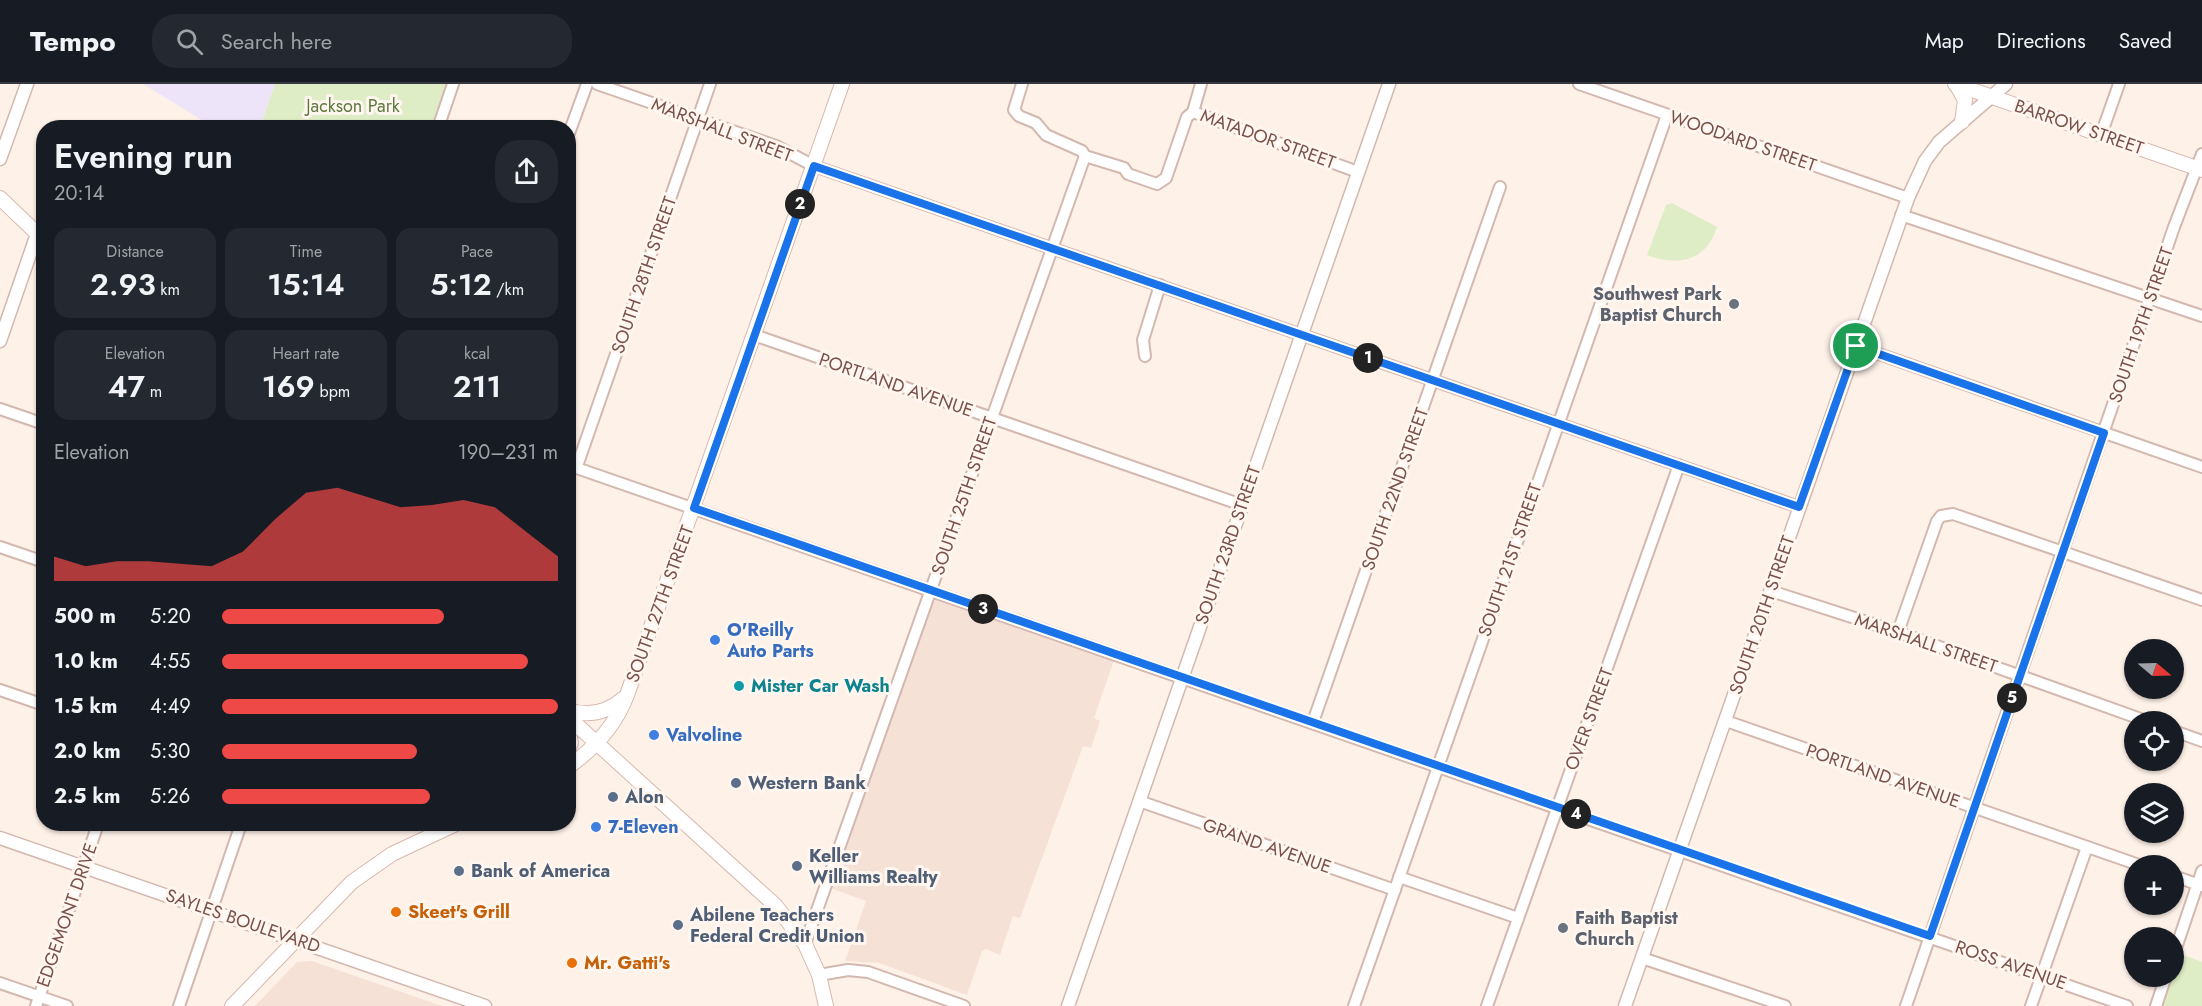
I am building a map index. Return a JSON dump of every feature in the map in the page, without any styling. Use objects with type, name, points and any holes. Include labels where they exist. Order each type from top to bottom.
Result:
[{"type":"main road","name":"SOUTH 27TH STREET","points":[[576,760],[597,743],[622,707],[627,695],[842,84]]},
{"type":"main road","name":"BARROW STREET","points":[[1955,84],[2199,169]]},
{"type":"main road","points":[[1955,84],[1965,100],[1962,122]]},
{"type":"main road","points":[[0,198],[36,233]]},
{"type":"main road","points":[[576,711],[610,710],[627,695]]},
{"type":"main road","points":[[576,724],[776,906],[805,944],[819,975],[826,1006]]},
{"type":"main road","points":[[232,1006],[352,882],[392,854],[441,831]]},
{"type":"street","points":[[0,159],[27,84]]},
{"type":"street","points":[[441,120],[453,84]]},
{"type":"street","points":[[574,120],[587,84]]},
{"type":"street","name":"MARSHALL STREET","points":[[597,84],[777,146],[814,166],[1799,507]]},
{"type":"street","name":"SOUTH 28TH STREET","points":[[576,458],[710,84]]},
{"type":"street","points":[[1022,84],[1014,110],[1019,116],[1036,123],[1046,135],[1082,151],[1085,156]]},
{"type":"street","points":[[1193,112],[1201,84]]},
{"type":"street","name":"SOUTH 23RD STREET","points":[[1068,1006],[1389,84]]},
{"type":"street","name":"WOODARD STREET","points":[[1579,84],[1908,198]]},
{"type":"street","name":"SOUTH 20TH STREET","points":[[1625,1006],[1908,198],[1925,161],[1939,142],[2006,84]]},
{"type":"street","points":[[2101,135],[2119,84]]},
{"type":"street","name":"MATADOR STREET","points":[[1085,156],[1124,168],[1128,174],[1157,184],[1166,178],[1187,117],[1193,112],[1358,172]]},
{"type":"street","name":"SOUTH 21ST STREET","points":[[1355,1004],[1667,115]]},
{"type":"street","name":"SOUTH 19TH STREET","points":[[1906,1006],[2150,301],[2199,169],[2202,154]]},
{"type":"street","name":"SOUTH 25TH STREET","points":[[805,944],[991,419],[1054,249],[1085,156]]},
{"type":"street","name":"SOUTH 22ND STREET","points":[[1313,722],[1500,187]]},
{"type":"street","points":[[1902,215],[2150,301],[2202,316]]},
{"type":"street","points":[[0,341],[36,247]]},
{"type":"street","points":[[1144,356],[1143,340],[1160,285]]},
{"type":"street","name":"PORTLAND AVENUE","points":[[754,335],[1242,505]]},
{"type":"street","points":[[1856,346],[2202,467]]},
{"type":"street","points":[[0,409],[36,421]]},
{"type":"street","name":"OVER STREET","points":[[1487,1006],[1679,465]]},
{"type":"street","name":"ROSS AVENUE","points":[[576,467],[2127,1006]]},
{"type":"street","points":[[1898,632],[1936,521],[1941,516],[1953,514],[2202,600]]},
{"type":"street","points":[[0,547],[36,558]]},
{"type":"street","name":"MARSHALL STREET","points":[[1771,591],[1898,632],[2124,713]]},
{"type":"street","points":[[0,690],[36,702]]},
{"type":"street","name":"PORTLAND AVENUE","points":[[1726,721],[2124,860]]},
{"type":"street","points":[[2184,734],[2202,741]]},
{"type":"street","name":"GRAND AVENUE","points":[[1139,801],[1395,890]]},
{"type":"street","name":"EDGEMONT DRIVE","points":[[37,1001],[96,831]]},
{"type":"street","points":[[179,1006],[239,831]]},
{"type":"street","name":"SAYLES BOULEVARD","points":[[0,838],[297,939],[484,1006]]},
{"type":"street","points":[[2031,1006],[2087,847]]},
{"type":"street","points":[[2184,927],[2200,885],[2202,871]]},
{"type":"street","points":[[1399,877],[1518,918]]},
{"type":"street","points":[[2184,879],[2200,885]]},
{"type":"street","points":[[1641,958],[1766,1003],[1785,1006]]},
{"type":"street","points":[[819,975],[848,970],[868,972],[957,1005]]},
{"type":"street","points":[[0,983],[37,1001],[67,1006]]},
{"type":"street","points":[[2156,1006],[2162,987]]},
{"type":"street","points":[[1355,1004],[1367,1006]]},
{"type":"shaded area","points":[[143,84],[275,84],[262,120],[202,120]]},
{"type":"shaded area","points":[[938,598],[1114,660],[1094,718],[1100,721],[1091,748],[1083,746],[1020,918],[1013,916],[1000,955],[986,949],[982,951],[967,995],[879,963],[845,961],[866,901],[830,888],[932,603]]},
{"type":"shaded area","points":[[312,961],[442,1006],[255,1006],[297,962]]},
{"type":"green space","name":"Jackson Park","points":[[275,84],[446,84],[433,120],[262,120]]},
{"type":"green space","points":[[1672,203],[1717,227],[1706,247],[1690,258],[1670,260],[1647,255],[1666,205]]},
{"type":"green space","points":[[2184,955],[2202,962],[2202,1006],[2163,1006],[2170,987],[2184,987]]},
{"type":"place","name":"Southwest Park Baptist Church","points":[[1734,304]]},
{"type":"place","name":"O'Reilly Auto Parts","points":[[715,640]]},
{"type":"place","name":"Mister Car Wash","points":[[739,686]]},
{"type":"place","name":"Valvoline","points":[[654,735]]},
{"type":"place","name":"Western Bank","points":[[736,783]]},
{"type":"place","name":"Alon","points":[[613,797]]},
{"type":"place","name":"7-Eleven","points":[[596,827]]},
{"type":"place","name":"Keller Williams Realty","points":[[797,866]]},
{"type":"place","name":"Bank of America","points":[[459,871]]},
{"type":"place","name":"Skeet's Grill","points":[[396,912]]},
{"type":"place","name":"Abilene Teachers Federal Credit Union","points":[[678,925]]},
{"type":"place","name":"Faith Baptist Church","points":[[1563,928]]},
{"type":"place","name":"Mr. Gatti's","points":[[572,963]]},
{"type":"route","points":[[814,166],[1799,507],[1856,346],[2104,433],[1930,936],[694,508],[814,166]]}]
